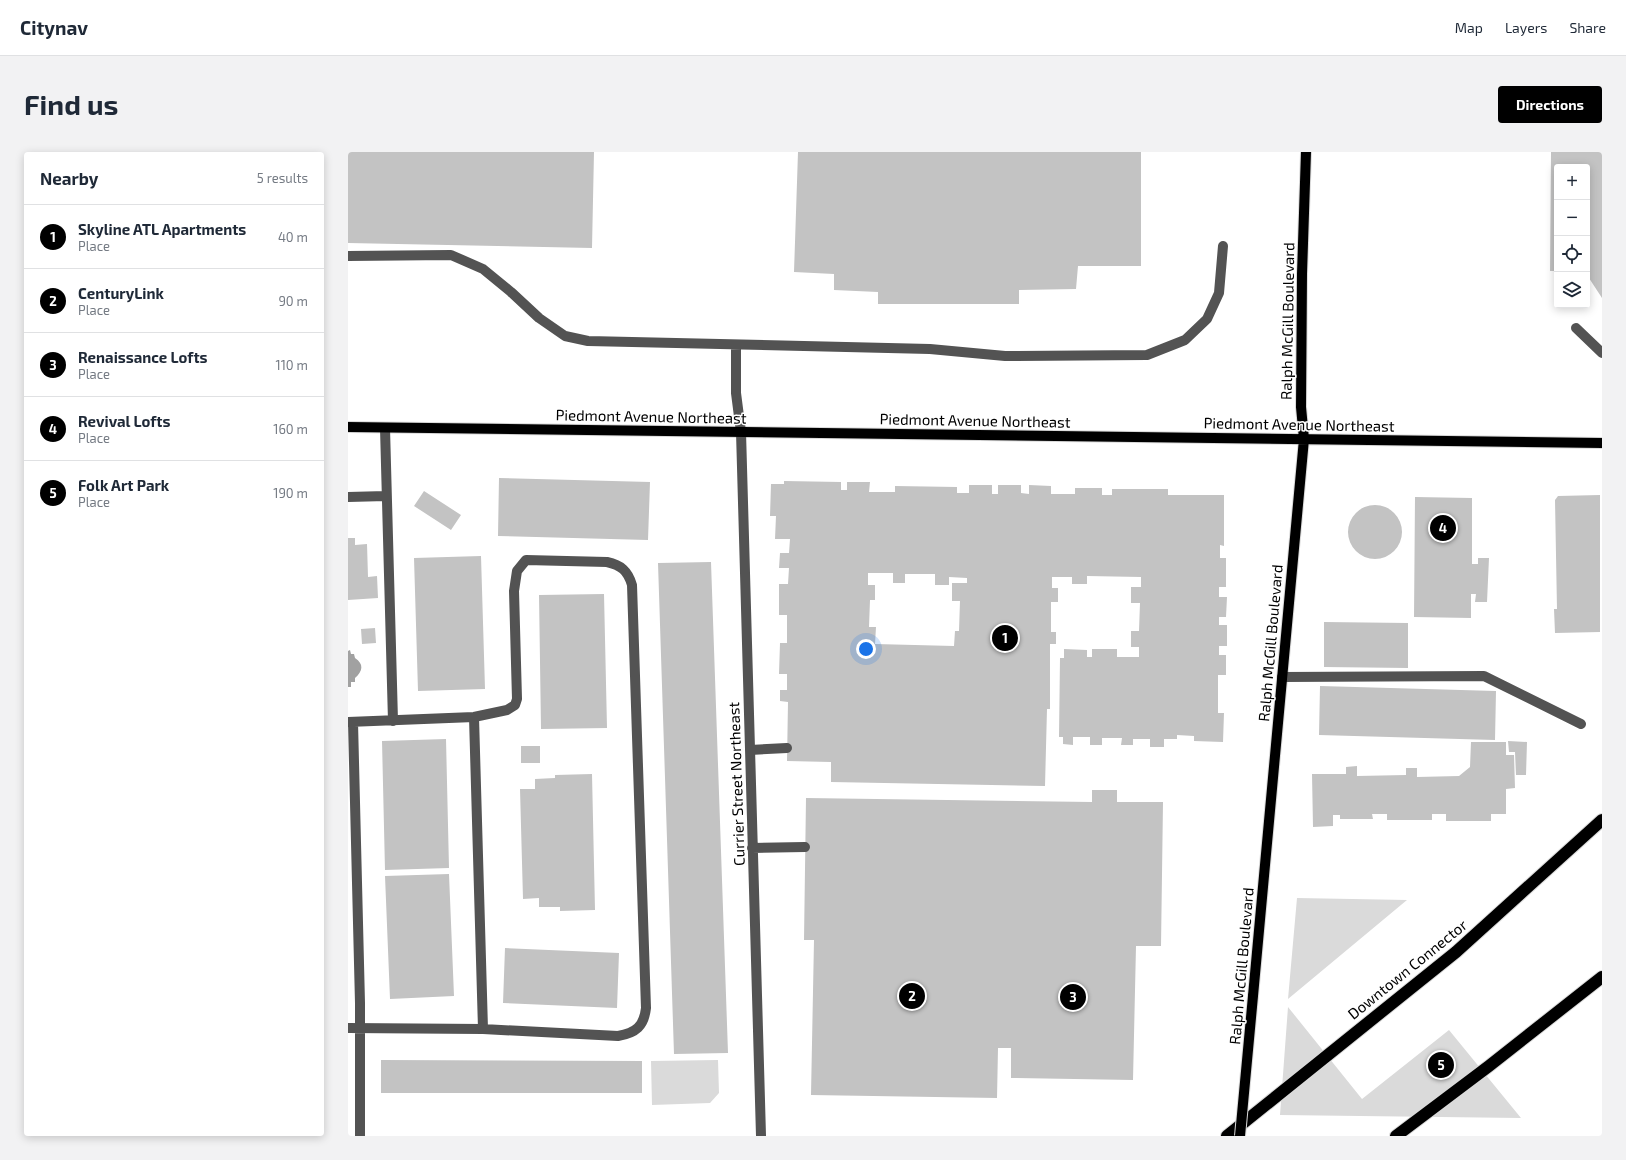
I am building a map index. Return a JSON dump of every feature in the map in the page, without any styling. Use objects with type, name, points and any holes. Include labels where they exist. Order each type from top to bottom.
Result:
[{"type":"highway","name":"Downtown Connector","points":[[1227,1136],[1456,952],[1602,820]]},
{"type":"highway","points":[[1396,1136],[1489,1066],[1602,977]]},
{"type":"main road","name":"Ralph McGill Boulevard","points":[[1240,1136],[1304,439],[1301,407],[1302,274],[1306,152]]},
{"type":"main road","name":"Piedmont Avenue Northeast","points":[[348,427],[1602,443]]},
{"type":"street","points":[[348,256],[452,255],[483,269],[539,318],[565,336],[588,341],[930,350],[1005,356],[1146,355],[1185,340],[1207,319],[1219,293],[1223,246]]},
{"type":"street","points":[[1576,328],[1602,353]]},
{"type":"street","name":"Currier Street Northeast","points":[[736,345],[736,393],[741,432],[761,1136]]},
{"type":"street","points":[[385,428],[393,721]]},
{"type":"street","points":[[348,497],[386,496]]},
{"type":"street","points":[[348,1028],[360,1028],[484,1029],[618,1036],[630,1034],[638,1028],[645,1019],[646,1001],[632,584],[624,569],[616,564],[607,562],[526,560],[517,571],[514,591],[517,699],[515,705],[507,710],[474,718],[350,722],[360,1028],[360,1136]]},
{"type":"street","points":[[1282,677],[1484,676],[1581,724]]},
{"type":"street","points":[[474,718],[484,1029]]},
{"type":"street","points":[[750,750],[787,748]]},
{"type":"street","points":[[752,848],[805,847]]},
{"type":"shaded area","points":[[350,650],[351,654],[354,654],[355,658],[360,663],[361,670],[355,678],[355,682],[351,682],[351,687],[348,687],[348,651]]},
{"type":"shaded area","points":[[1297,898],[1407,900],[1288,999]]},
{"type":"shaded area","points":[[1288,1007],[1362,1099],[1449,1030],[1521,1118],[1280,1115]]},
{"type":"shaded area","points":[[718,1060],[719,1093],[710,1103],[652,1105],[651,1061]]},
{"type":"building","points":[[348,152],[594,152],[592,248],[348,243]]},
{"type":"building","points":[[798,152],[1141,152],[1141,266],[1078,266],[1076,289],[1019,290],[1019,304],[878,304],[878,292],[834,290],[834,274],[794,272]]},
{"type":"building","points":[[1551,152],[1602,152],[1602,298],[1590,280],[1590,164],[1554,164],[1554,271],[1550,271]]},
{"type":"building","points":[[499,478],[650,482],[648,540],[498,536]]},
{"type":"building","points":[[784,481],[841,482],[841,490],[847,490],[847,482],[870,482],[869,492],[895,492],[895,486],[957,487],[957,493],[969,493],[969,485],[992,485],[992,494],[998,494],[998,485],[1021,485],[1021,493],[1029,494],[1029,485],[1051,486],[1051,494],[1075,494],[1075,488],[1102,488],[1102,495],[1112,495],[1112,489],[1168,489],[1168,495],[1224,495],[1224,546],[1220,545],[1220,558],[1226,558],[1226,587],[1219,587],[1219,597],[1227,597],[1226,617],[1219,617],[1219,625],[1227,625],[1227,646],[1219,646],[1219,655],[1226,655],[1226,675],[1218,675],[1218,713],[1224,713],[1223,742],[1194,741],[1194,736],[1177,735],[1177,739],[1164,739],[1164,747],[1150,747],[1150,739],[1133,739],[1133,745],[1121,745],[1122,738],[1102,738],[1102,745],[1090,745],[1090,737],[1073,737],[1073,745],[1063,744],[1063,737],[1059,737],[1060,658],[1064,658],[1064,649],[1087,650],[1087,657],[1092,657],[1092,649],[1117,649],[1117,657],[1139,657],[1139,647],[1131,647],[1131,631],[1139,631],[1140,603],[1131,603],[1131,587],[1141,587],[1141,577],[1087,576],[1087,584],[1072,584],[1072,577],[1052,577],[1052,588],[1058,588],[1058,602],[1051,602],[1051,632],[1056,632],[1056,644],[1050,644],[1050,709],[1047,709],[1045,786],[831,782],[831,762],[787,761],[788,702],[780,701],[780,690],[787,690],[787,674],[779,674],[780,643],[787,643],[787,615],[779,615],[779,584],[788,584],[789,568],[779,568],[780,553],[789,553],[790,539],[775,539],[776,516],[770,516],[771,484],[784,484]],"holes":[[[868,573],[893,573],[893,583],[905,583],[905,574],[935,574],[935,585],[949,585],[949,577],[967,578],[967,583],[952,583],[952,601],[960,601],[959,631],[955,631],[954,646],[875,644],[876,627],[869,627],[870,600],[875,600],[875,585],[868,585]]]},
{"type":"building","points":[[424,491],[461,515],[451,530],[414,506]]},
{"type":"building","points":[[1600,495],[1600,632],[1555,633],[1554,609],[1557,609],[1555,500],[1558,496]]},
{"type":"building","points":[[1415,497],[1472,498],[1472,564],[1478,564],[1478,558],[1489,558],[1487,602],[1475,602],[1476,594],[1471,594],[1471,618],[1414,617]]},
{"type":"building","points":[[1375,505],[1385,507],[1394,513],[1400,522],[1402,532],[1400,542],[1394,551],[1385,557],[1375,559],[1365,557],[1356,551],[1350,542],[1348,532],[1350,522],[1356,513],[1365,507]]},
{"type":"building","points":[[348,538],[355,538],[355,545],[367,544],[368,577],[377,576],[378,598],[348,600]]},
{"type":"building","points":[[481,556],[485,689],[418,691],[414,558]]},
{"type":"building","points":[[711,562],[728,1053],[674,1054],[658,563]]},
{"type":"building","points":[[604,594],[607,728],[541,729],[539,595]]},
{"type":"building","points":[[1324,622],[1408,623],[1408,668],[1324,667]]},
{"type":"building","points":[[375,628],[376,643],[362,644],[361,629]]},
{"type":"building","points":[[1320,686],[1496,691],[1495,740],[1319,735]]},
{"type":"building","points":[[446,739],[449,868],[385,870],[382,741]]},
{"type":"building","points":[[1508,741],[1527,742],[1526,775],[1516,775],[1515,752],[1509,752]]},
{"type":"building","points":[[1471,742],[1506,742],[1506,755],[1514,755],[1515,788],[1506,789],[1506,814],[1491,814],[1491,821],[1446,821],[1446,814],[1432,814],[1432,820],[1387,820],[1387,814],[1372,814],[1373,819],[1340,819],[1340,815],[1333,815],[1333,826],[1313,827],[1312,774],[1346,774],[1346,767],[1357,766],[1357,776],[1406,775],[1406,768],[1417,768],[1417,777],[1459,776],[1470,767]]},
{"type":"building","points":[[521,746],[540,746],[540,763],[521,763]]},
{"type":"building","points":[[592,774],[595,910],[560,911],[560,907],[539,907],[539,898],[523,899],[520,789],[535,789],[535,779],[555,778],[555,775]]},
{"type":"building","points":[[1092,790],[1117,790],[1117,802],[1163,802],[1161,946],[1136,946],[1133,1080],[1011,1078],[1011,1048],[998,1048],[997,1098],[811,1095],[814,940],[804,940],[806,798],[1092,802]]},
{"type":"building","points":[[449,874],[454,996],[390,999],[385,876]]},
{"type":"building","points":[[505,948],[619,953],[617,1008],[503,1003]]},
{"type":"building","points":[[381,1060],[642,1061],[642,1093],[381,1093]]},
{"type":"place","name":"Revival Lofts","points":[[1443,528]]},
{"type":"place","name":"Skyline ATL Apartments","points":[[1005,638]]},
{"type":"place","name":"CenturyLink","points":[[912,996]]},
{"type":"place","name":"Renaissance Lofts","points":[[1073,997]]},
{"type":"place","name":"Folk Art Park","points":[[1441,1065]]}]
